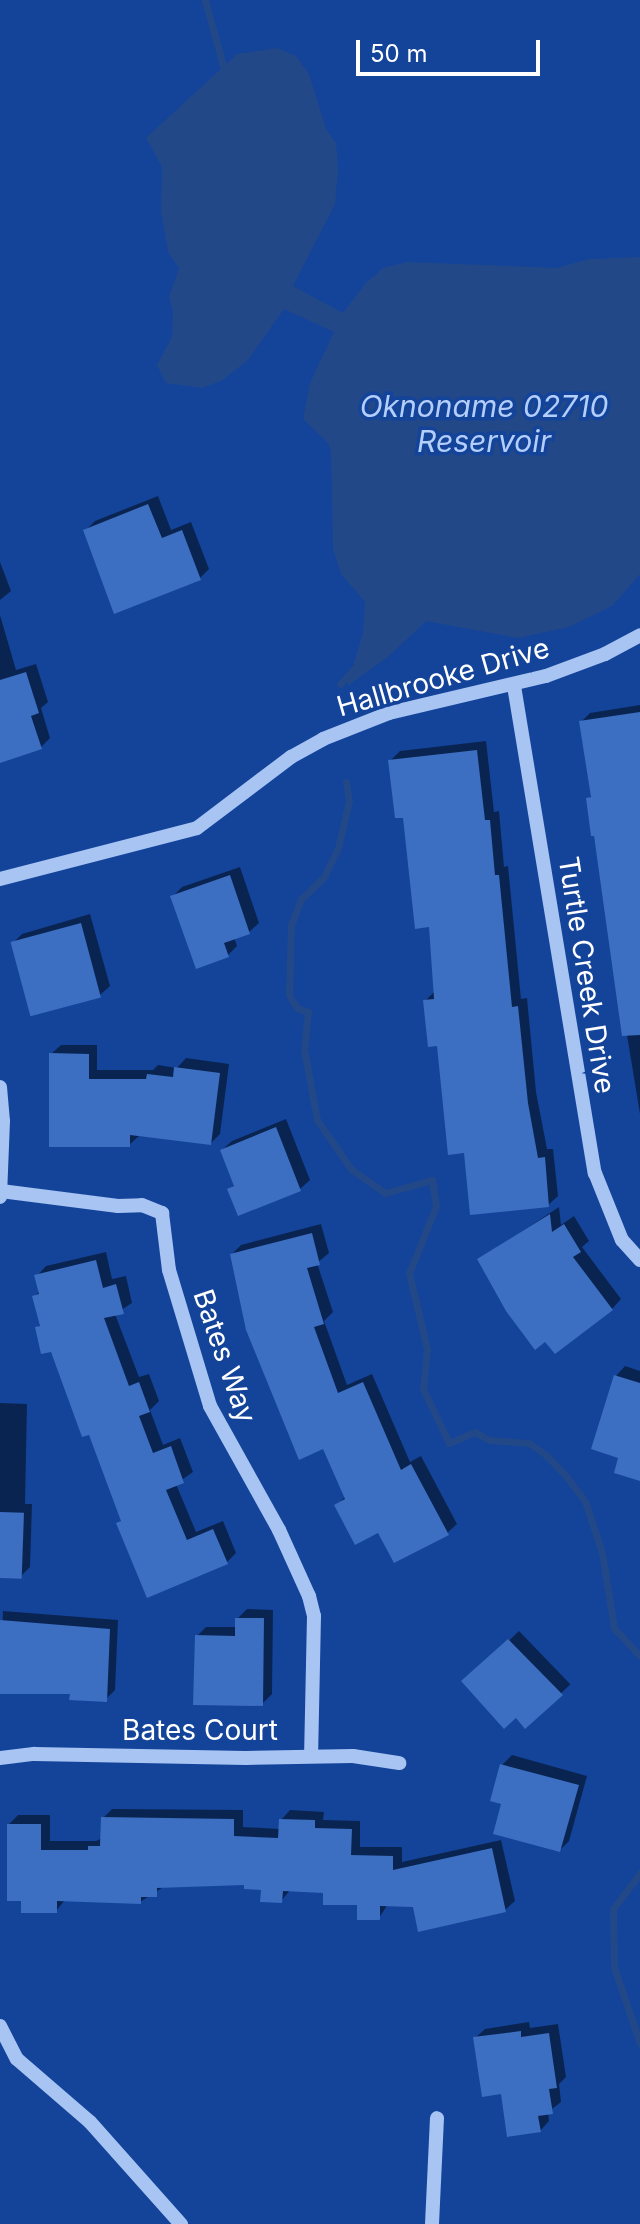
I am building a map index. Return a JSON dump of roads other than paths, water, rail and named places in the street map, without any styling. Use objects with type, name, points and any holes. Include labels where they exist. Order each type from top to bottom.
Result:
[{"type":"street","name":"Hallbrooke Drive","points":[[0,879],[197,828],[291,757],[323,739],[389,713],[514,686],[583,663],[640,635]]},
{"type":"street","name":"Turtle Creek Drive","points":[[514,686],[590,1150],[607,1207],[628,1249],[640,1260]]},
{"type":"street","points":[[0,1087],[3,1121],[0,1197]]},
{"type":"street","name":"Bates Way","points":[[1,1191],[118,1206],[142,1205],[162,1213],[169,1270],[210,1406],[279,1530],[309,1596],[314,1616],[311,1756]]},
{"type":"street","name":"Bates Court","points":[[0,1758],[34,1754],[353,1756],[399,1763]]},
{"type":"street","points":[[0,2026],[17,2059],[90,2122],[181,2224]]},
{"type":"street","points":[[432,2224],[437,2118]]},
{"type":"water","name":"Oknoname 02710 Reservoir","points":[[277,48],[296,56],[309,74],[326,129],[336,143],[338,169],[335,204],[293,286],[343,313],[365,284],[383,268],[407,262],[557,268],[589,259],[640,257],[640,574],[612,606],[569,627],[518,638],[426,621],[389,656],[347,686],[363,633],[365,602],[341,574],[333,549],[331,451],[328,443],[303,419],[310,383],[334,332],[284,309],[247,361],[221,381],[202,388],[166,383],[157,365],[172,337],[173,312],[169,297],[179,268],[168,252],[161,211],[162,167],[146,138],[237,54]]},
{"type":"waterway","points":[[205,0],[225,73]]},
{"type":"waterway","points":[[340,684],[358,665]]},
{"type":"waterway","points":[[346,782],[349,801],[338,848],[324,877],[301,899],[291,925],[289,995],[297,1008],[308,1012],[304,1049],[317,1120],[351,1169],[385,1193],[432,1180],[436,1206],[409,1273],[427,1349],[423,1389],[449,1443],[475,1432],[489,1440],[529,1443],[566,1476],[585,1501],[602,1553],[614,1628],[640,1656]]},
{"type":"waterway","points":[[640,1873],[613,1909],[614,1967],[640,2044]]}]
